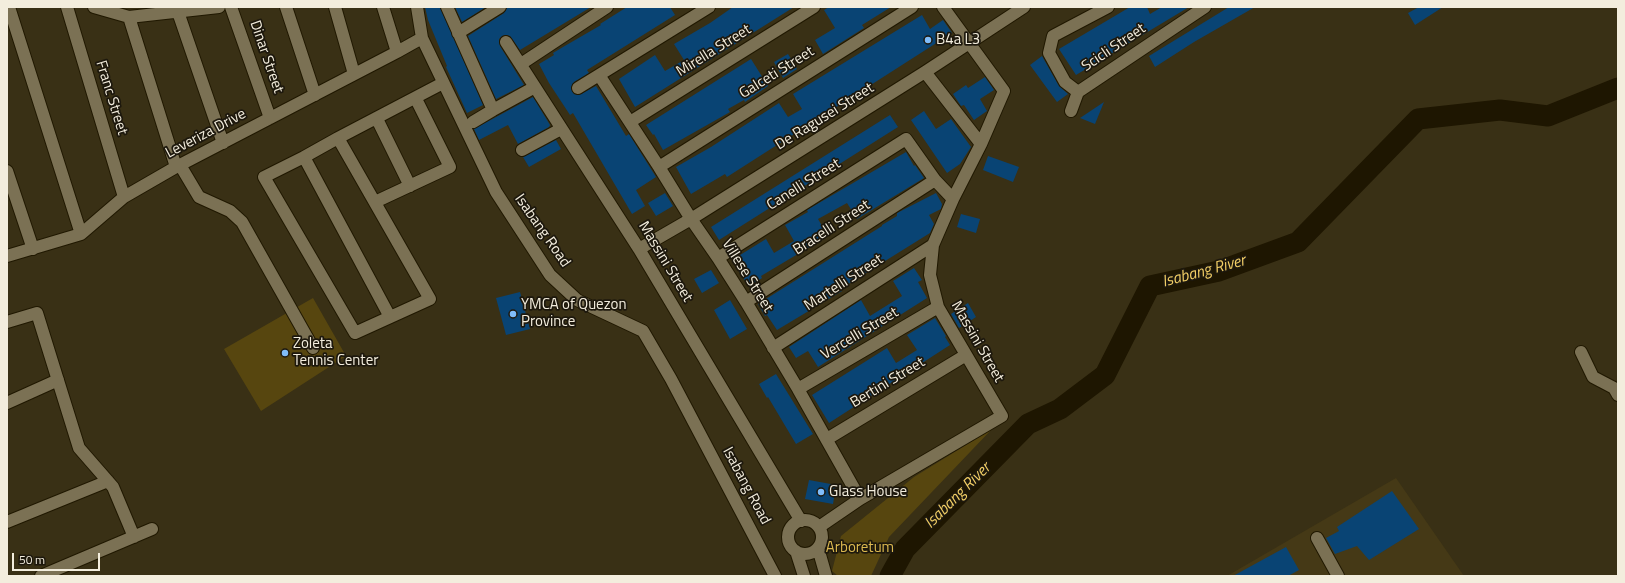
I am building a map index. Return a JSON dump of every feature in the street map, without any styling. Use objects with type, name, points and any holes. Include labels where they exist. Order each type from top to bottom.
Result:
[{"type":"street","points":[[9,7],[81,234]]},
{"type":"street","name":"Franc Street","points":[[67,7],[124,197]]},
{"type":"street","points":[[94,7],[129,17],[219,7]]},
{"type":"street","name":"Dinar Street","points":[[231,7],[270,118]]},
{"type":"street","points":[[286,7],[314,95]]},
{"type":"street","points":[[335,7],[354,74]]},
{"type":"street","points":[[383,7],[397,52]]},
{"type":"street","name":"Isabang Road","points":[[417,7],[422,38],[496,192],[550,275],[578,300],[643,331],[671,379],[775,576]]},
{"type":"street","points":[[447,7],[493,110]]},
{"type":"street","points":[[458,33],[500,7]]},
{"type":"street","points":[[521,64],[608,7]]},
{"type":"street","points":[[578,88],[709,7]]},
{"type":"street","name":"Mirella Street","points":[[630,122],[814,7]]},
{"type":"street","name":"Galceti Street","points":[[659,167],[912,7]]},
{"type":"street","name":"Massini Street","points":[[819,527],[860,499],[1002,416],[938,307],[930,275],[933,245],[953,199],[981,144],[1004,91],[943,7]]},
{"type":"street","name":"De Ragusei Street","points":[[640,249],[691,219],[970,44],[1024,7]]},
{"type":"street","points":[[1078,92],[1065,82],[1049,53],[1053,36],[1108,7]]},
{"type":"street","name":"Scicli Street","points":[[1071,111],[1078,92],[1204,8]]},
{"type":"street","points":[[178,12],[223,143]]},
{"type":"street","points":[[129,17],[178,166],[199,197],[230,212],[242,222],[313,348]]},
{"type":"street","name":"Leveriza Drive","points":[[7,256],[81,234],[124,197],[178,166],[422,38]]},
{"type":"street","name":"Massini Street","points":[[506,42],[640,249],[801,521]]},
{"type":"street","points":[[925,72],[981,144]]},
{"type":"street","name":"Villese Street","points":[[599,75],[746,302],[798,389],[860,499]]},
{"type":"street","points":[[338,138],[430,299],[355,333],[264,177],[338,138],[416,99],[443,83]]},
{"type":"street","points":[[473,122],[535,88]]},
{"type":"street","points":[[375,202],[450,167],[416,99]]},
{"type":"street","points":[[377,119],[410,186]]},
{"type":"street","points":[[522,150],[561,129]]},
{"type":"street","name":"Canelli Street","points":[[718,258],[906,140],[935,180]]},
{"type":"street","points":[[304,157],[390,317]]},
{"type":"street","points":[[7,171],[33,249]]},
{"type":"street","points":[[935,180],[953,199]]},
{"type":"street","name":"Bracelli Street","points":[[746,302],[935,180]]},
{"type":"street","name":"Martelli Street","points":[[773,348],[933,245]]},
{"type":"street","name":"Vercelli Street","points":[[798,389],[938,307]]},
{"type":"street","points":[[7,322],[37,313],[79,448],[113,487],[134,537]]},
{"type":"street","points":[[1581,352],[1593,377],[1614,388],[1618,395]]},
{"type":"street","name":"Bertini Street","points":[[827,440],[966,355]]},
{"type":"street","points":[[7,403],[58,380]]},
{"type":"street","points":[[7,522],[108,480]]},
{"type":"street","points":[[796,551],[806,554],[815,551],[818,548],[822,540],[819,527],[811,522],[801,521],[793,527],[789,537],[789,542],[796,551],[804,576]]},
{"type":"street","points":[[41,576],[152,529]]},
{"type":"street","points":[[1317,538],[1338,576]]},
{"type":"street","points":[[818,548],[826,576]]},
{"type":"shaded area","points":[[1396,478],[1464,576],[1227,576]]},
{"type":"green space","name":"Zoleta Tennis Center","points":[[313,298],[346,356],[261,411],[224,349]]},
{"type":"green space","name":"Arboretum","points":[[992,429],[889,537],[871,576],[838,576],[832,571],[841,536],[914,477]]},
{"type":"building","points":[[425,7],[440,7],[483,105],[467,113],[446,67],[447,66],[428,20]]},
{"type":"building","points":[[455,7],[486,7],[462,22]]},
{"type":"building","points":[[507,7],[591,7],[520,50],[510,36],[502,36],[499,39],[500,46],[524,85],[496,99],[468,36],[504,13]]},
{"type":"building","points":[[627,7],[670,7],[675,15],[587,70],[589,73],[574,82],[571,88],[574,94],[579,95],[596,86],[626,136],[629,134],[656,177],[636,190],[645,206],[632,214],[573,113],[570,115],[549,83],[539,64],[554,55],[553,53],[601,25],[600,24]]},
{"type":"building","points":[[733,7],[794,7],[635,107],[619,79],[655,55],[665,71],[684,60],[674,44],[710,23]]},
{"type":"building","points":[[829,7],[891,7],[862,25],[864,28],[823,54],[815,40],[835,28],[824,10]]},
{"type":"building","points":[[1130,7],[1147,7],[1150,14],[1162,7],[1189,7],[1076,75],[1059,49]]},
{"type":"building","points":[[1229,7],[1255,7],[1194,42],[1155,67],[1149,56]]},
{"type":"building","points":[[1419,7],[1443,7],[1415,25],[1408,13]]},
{"type":"building","points":[[922,15],[930,29],[943,20],[952,33],[727,177],[725,174],[691,194],[676,167],[711,147],[779,103],[788,117],[802,109],[793,94]]},
{"type":"building","points":[[788,54],[797,69],[783,78],[774,62]]},
{"type":"building","points":[[1042,56],[1059,86],[1068,94],[1057,102],[1030,65]]},
{"type":"building","points":[[751,59],[768,86],[745,102],[744,100],[728,109],[730,112],[663,150],[654,134],[653,135],[646,125]]},
{"type":"building","points":[[985,77],[994,90],[980,99],[987,111],[974,120],[964,105],[961,106],[953,94],[966,85],[968,88]]},
{"type":"building","points":[[533,97],[550,125],[549,127],[518,144],[508,125],[479,140],[474,129]]},
{"type":"building","points":[[1104,102],[1095,124],[1080,118]]},
{"type":"building","points":[[924,111],[936,129],[951,119],[971,147],[960,164],[947,173],[911,120]]},
{"type":"building","points":[[890,115],[898,127],[719,240],[711,227]]},
{"type":"building","points":[[556,140],[561,149],[529,167],[523,157]]},
{"type":"building","points":[[906,152],[914,166],[915,165],[924,178],[857,219],[847,203],[818,219],[828,236],[761,276],[762,278],[749,287],[732,260],[766,239],[774,253],[794,241],[785,225],[808,212],[807,210]]},
{"type":"building","points":[[988,156],[1019,167],[1013,182],[983,170]]},
{"type":"building","points":[[665,193],[673,206],[656,216],[648,203]]},
{"type":"building","points":[[936,193],[942,204],[941,209],[929,215],[934,224],[930,233],[853,281],[841,289],[842,291],[777,330],[767,315],[765,316],[758,304],[882,226],[897,216],[897,213]]},
{"type":"building","points":[[961,214],[980,219],[976,233],[957,227]]},
{"type":"building","points":[[914,268],[922,280],[918,282],[927,298],[818,367],[808,351],[796,358],[789,347],[861,300],[870,316],[902,296],[893,281]]},
{"type":"building","points":[[711,270],[719,283],[702,293],[694,279]]},
{"type":"building","name":"YMCA of Quezon Province","points":[[520,292],[530,329],[506,335],[496,298]]},
{"type":"building","points":[[730,300],[747,329],[730,339],[714,310]]},
{"type":"building","points":[[968,303],[976,317],[959,328],[951,314]]},
{"type":"building","points":[[935,318],[950,345],[829,423],[812,395],[887,348],[896,363],[917,350],[907,335]]},
{"type":"building","points":[[776,374],[813,434],[796,444],[759,384]]},
{"type":"building","name":"Glass House","points":[[809,480],[836,485],[833,504],[805,499]]},
{"type":"building","points":[[1392,491],[1419,529],[1369,560],[1357,546],[1335,554],[1326,538],[1339,531],[1337,527]]},
{"type":"building","points":[[1286,547],[1299,570],[1288,576],[1233,576]]},
{"type":"waterway","name":"Isabang River","points":[[890,576],[905,549],[1028,424],[1060,409],[1105,375],[1150,286],[1219,271],[1298,242],[1418,119],[1500,110],[1548,116],[1618,88]]},
{"type":"place","name":"B4a L3","points":[[928,40]]},
{"type":"place","name":"YMCA of Quezon Province","points":[[513,314]]},
{"type":"place","name":"Zoleta Tennis Center","points":[[285,353]]},
{"type":"place","name":"Glass House","points":[[821,492]]}]
